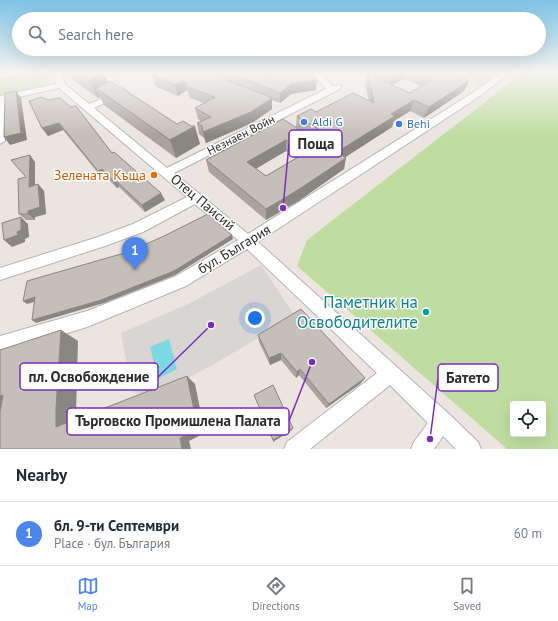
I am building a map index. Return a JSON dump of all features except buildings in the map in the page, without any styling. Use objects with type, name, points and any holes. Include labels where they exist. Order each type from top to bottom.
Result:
[{"type":"street","points":[[0,140],[0,99],[18,93]]},
{"type":"street","name":"Отец Паисий","points":[[72,93],[87,108],[168,172],[249,242],[392,373],[471,449]]},
{"type":"street","points":[[87,108],[127,94],[126,93]]},
{"type":"street","name":"Незнаен Войн","points":[[168,172],[326,93]]},
{"type":"street","name":"бул. България","points":[[0,345],[70,326],[141,298],[181,280],[249,242],[478,93]]},
{"type":"street","points":[[274,105],[288,111]]},
{"type":"street","points":[[274,118],[286,126]]},
{"type":"street","points":[[0,274],[100,242],[138,228],[196,197]]},
{"type":"street","points":[[294,449],[392,373]]},
{"type":"street","points":[[421,449],[442,422]]},
{"type":"green space","points":[[497,93],[558,93],[558,449],[507,449],[297,266],[307,240]]},
{"type":"shaded area","points":[[261,265],[295,316],[209,367],[158,393],[143,396],[134,392],[131,388],[121,333],[188,304]]},
{"type":"water","points":[[169,339],[177,369],[158,379],[150,347]]},
{"type":"place","name":"Aldi G","points":[[304,122]]},
{"type":"place","name":"Behi","points":[[399,124]]},
{"type":"place","name":"Зелената Къща","points":[[154,175]]},
{"type":"place","name":"Поща","points":[[283,208]]},
{"type":"place","name":"бл. 9-ти Септември","points":[[135,270]]},
{"type":"place","name":"Паметник на Освободителите","points":[[426,312]]},
{"type":"place","name":"пл. Освобождение","points":[[211,325]]},
{"type":"place","name":"Търговско Промишлена Палата","points":[[312,362]]},
{"type":"place","name":"Батето","points":[[430,439]]}]
